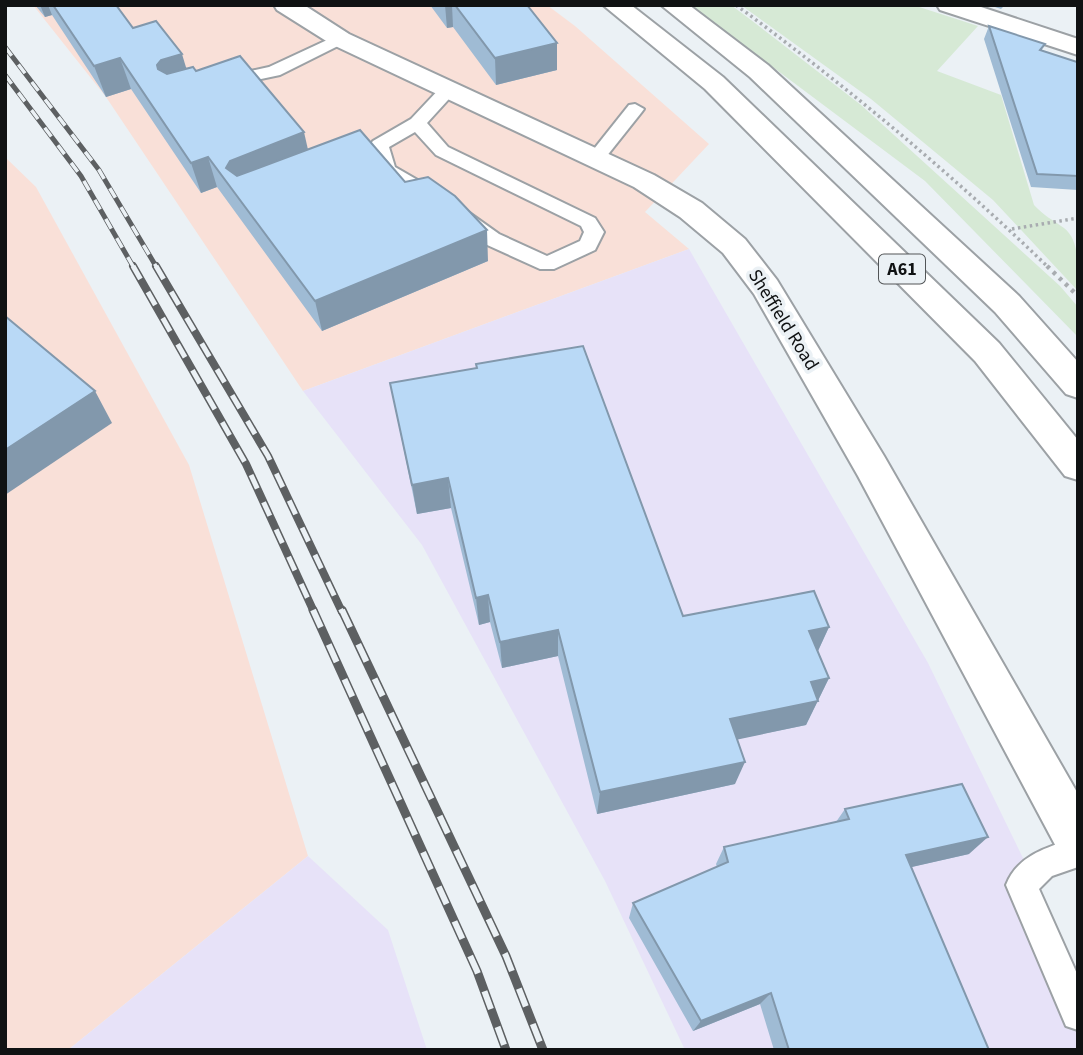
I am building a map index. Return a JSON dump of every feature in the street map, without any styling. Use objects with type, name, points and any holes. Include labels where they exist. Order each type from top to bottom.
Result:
[{"type":"main road","name":"Sheffield Road","points":[[286,5],[341,39],[644,181],[691,210],[734,246],[766,288],[871,466],[1078,840]]},
{"type":"main road","name":"A61","points":[[615,5],[714,83],[987,352],[1078,466]]},
{"type":"main road","name":"A61","points":[[673,5],[759,71],[978,276],[1007,304],[1078,385]]},
{"type":"main road","points":[[949,5],[1078,47]]},
{"type":"lane","points":[[203,89],[274,71],[341,39]]},
{"type":"lane","points":[[417,123],[442,151],[587,222],[594,232],[588,245],[547,264],[492,239],[440,201],[387,170],[373,147],[417,123],[449,89]]},
{"type":"lane","points":[[596,158],[635,109]]},
{"type":"lane","points":[[1078,852],[1044,864],[1021,886],[1078,1014]]},
{"type":"path","points":[[736,5],[867,103],[1011,229],[1078,296]]},
{"type":"path","points":[[1011,229],[1078,218]]},
{"type":"shaded area","points":[[33,5],[547,5],[575,26],[709,144],[645,212],[689,249],[303,391],[106,97]]},
{"type":"shaded area","points":[[5,157],[36,187],[189,465],[308,856],[68,1050],[5,1050]]},
{"type":"shaded area","points":[[689,249],[928,663],[1078,971],[1078,1050],[685,1050],[605,881],[422,545],[303,391]]},
{"type":"shaded area","points":[[308,856],[388,930],[427,1050],[68,1050]]},
{"type":"green space","points":[[690,5],[731,5],[861,105],[1060,286],[1078,307],[1078,337],[925,181]]},
{"type":"green space","points":[[741,5],[913,5],[978,26],[937,71],[1001,95],[1034,205],[1064,228],[1073,241],[1077,258],[1078,291],[993,200],[871,99]]},
{"type":"building","points":[[53,5],[116,5],[133,28],[156,21],[182,54],[161,60],[157,65],[158,69],[167,74],[193,67],[196,71],[240,56],[304,132],[230,161],[226,168],[237,176],[360,130],[405,182],[428,177],[455,196],[487,230],[315,301],[208,157],[191,163],[120,58],[94,66]]},
{"type":"building","points":[[455,5],[527,5],[557,43],[495,58]]},
{"type":"building","points":[[989,26],[1045,44],[1040,50],[1077,62],[1078,176],[1037,174]]},
{"type":"building","points":[[5,316],[95,391],[5,450]]},
{"type":"building","points":[[583,346],[683,616],[814,591],[829,627],[809,631],[829,678],[811,682],[818,701],[730,719],[745,762],[600,792],[558,630],[500,642],[488,595],[476,598],[448,478],[412,485],[390,383],[477,368],[476,364]]},
{"type":"building","points":[[962,784],[988,837],[906,855],[989,1050],[789,1050],[771,993],[701,1021],[633,903],[728,862],[724,847],[849,819],[845,809]]},
{"type":"railway","points":[[5,47],[99,170],[157,268]]},
{"type":"railway","points":[[5,75],[81,176],[134,268]]},
{"type":"railway","points":[[133,266],[246,464],[314,612]]},
{"type":"railway","points":[[156,266],[268,456],[342,612]]},
{"type":"railway","points":[[313,610],[477,971],[506,1050]]},
{"type":"railway","points":[[342,610],[506,956],[543,1050]]}]
